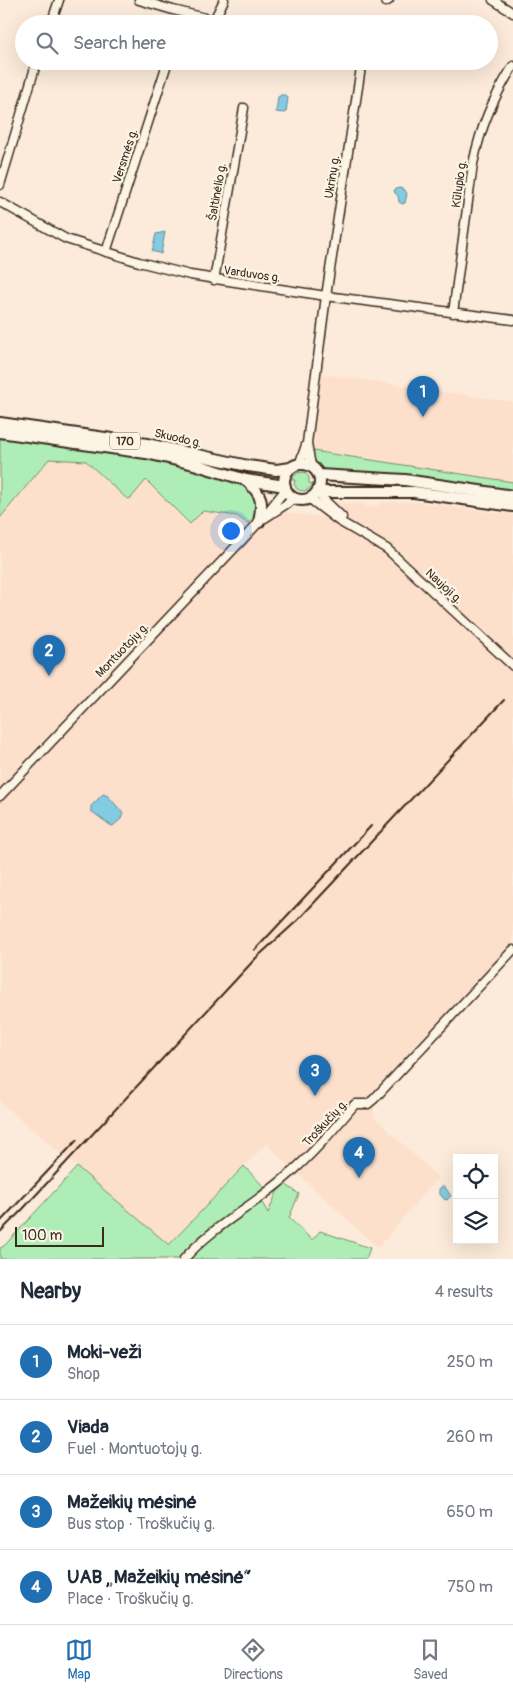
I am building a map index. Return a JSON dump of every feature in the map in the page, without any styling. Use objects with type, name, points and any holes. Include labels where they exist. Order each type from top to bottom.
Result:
[{"type":"main road","name":"Skuodo g.","points":[[0,423],[148,444],[216,460],[276,470],[295,466]]},
{"type":"main road","name":"Skuodo g.","points":[[0,432],[146,453],[194,464],[246,480],[285,488]]},
{"type":"main road","points":[[513,496],[405,480],[328,477],[319,475],[311,466],[295,466],[285,478],[285,488],[294,499],[302,501],[315,495],[414,492],[513,506]]},
{"type":"main road","points":[[315,495],[320,485],[319,475]]},
{"type":"main road","points":[[246,480],[257,491],[262,501],[260,521]]},
{"type":"street","points":[[54,15],[59,0]]},
{"type":"street","points":[[140,0],[194,15]]},
{"type":"street","points":[[216,15],[224,0]]},
{"type":"street","points":[[493,0],[513,13]]},
{"type":"street","name":"Kūlupio g.","points":[[453,313],[478,141],[486,115],[513,66]]},
{"type":"street","points":[[0,185],[34,70]]},
{"type":"street","name":"Versmės g.","points":[[106,252],[165,70]]},
{"type":"street","name":"Ukrinų g.","points":[[307,443],[326,296],[361,70]]},
{"type":"street","name":"Šaltinėlio g.","points":[[214,280],[244,108]]},
{"type":"street","name":"Varduvos g.","points":[[0,202],[66,239],[184,274],[326,296],[513,320]]},
{"type":"street","points":[[295,466],[307,443]]},
{"type":"street","points":[[307,443],[311,466]]},
{"type":"street","name":"Montuotojų g.","points":[[0,796],[260,521],[285,488]]},
{"type":"street","name":"Naujoji g.","points":[[315,495],[340,521],[379,543],[395,556],[513,666]]},
{"type":"street","name":"Montuotojų g.","points":[[260,521],[294,499]]},
{"type":"street","name":"Troškučių g.","points":[[184,1259],[210,1234],[285,1178],[312,1153],[355,1104],[368,1104],[374,1099],[513,950]]},
{"type":"shaded area","points":[[322,374],[513,402],[513,482],[313,451],[314,428]]},
{"type":"shaded area","points":[[49,459],[86,461],[127,499],[131,498],[145,480],[174,509],[237,516],[245,521],[258,509],[321,517],[330,502],[363,504],[367,507],[375,507],[382,503],[416,502],[513,515],[513,950],[374,1099],[374,1117],[438,1177],[378,1248],[266,1144],[169,1245],[0,1102],[0,518]]},
{"type":"green space","points":[[0,436],[138,456],[191,468],[249,487],[258,501],[256,514],[247,523],[237,516],[203,511],[190,524],[146,480],[131,498],[127,499],[86,461],[49,459],[0,518]]},
{"type":"green space","points":[[313,451],[513,482],[513,493],[398,475],[327,471],[320,468],[316,463],[313,458]]},
{"type":"green space","points":[[304,472],[309,477],[309,483],[313,484],[308,489],[302,491],[297,489],[294,484],[295,480],[291,480],[297,473]]},
{"type":"green space","points":[[244,1166],[265,1188],[257,1194],[268,1213],[277,1192],[285,1184],[299,1194],[289,1218],[312,1240],[320,1231],[370,1248],[366,1259],[0,1259],[0,1248],[4,1246],[77,1167],[169,1245]]},
{"type":"water","points":[[285,95],[288,98],[286,112],[284,113],[276,112],[278,97]]},
{"type":"water","points":[[395,189],[405,190],[407,194],[405,203],[402,204],[394,192]]},
{"type":"water","points":[[165,232],[161,254],[152,251],[156,234]]},
{"type":"water","points":[[103,794],[108,796],[123,813],[121,819],[113,826],[91,811],[91,806]]},
{"type":"water","points":[[441,1187],[445,1187],[451,1196],[447,1200],[439,1193]]},
{"type":"railway","points":[[0,1232],[256,958],[298,920],[504,700]]},
{"type":"railway","points":[[255,950],[371,826]]},
{"type":"railway","points":[[0,1222],[77,1140]]},
{"type":"place","name":"Moki-veži","points":[[423,417]]},
{"type":"place","name":"Viada","points":[[49,676]]},
{"type":"place","name":"Mažeikių mėsinė","points":[[315,1096]]},
{"type":"place","name":"UAB „Mažeikių mėsinė“","points":[[359,1178]]}]
